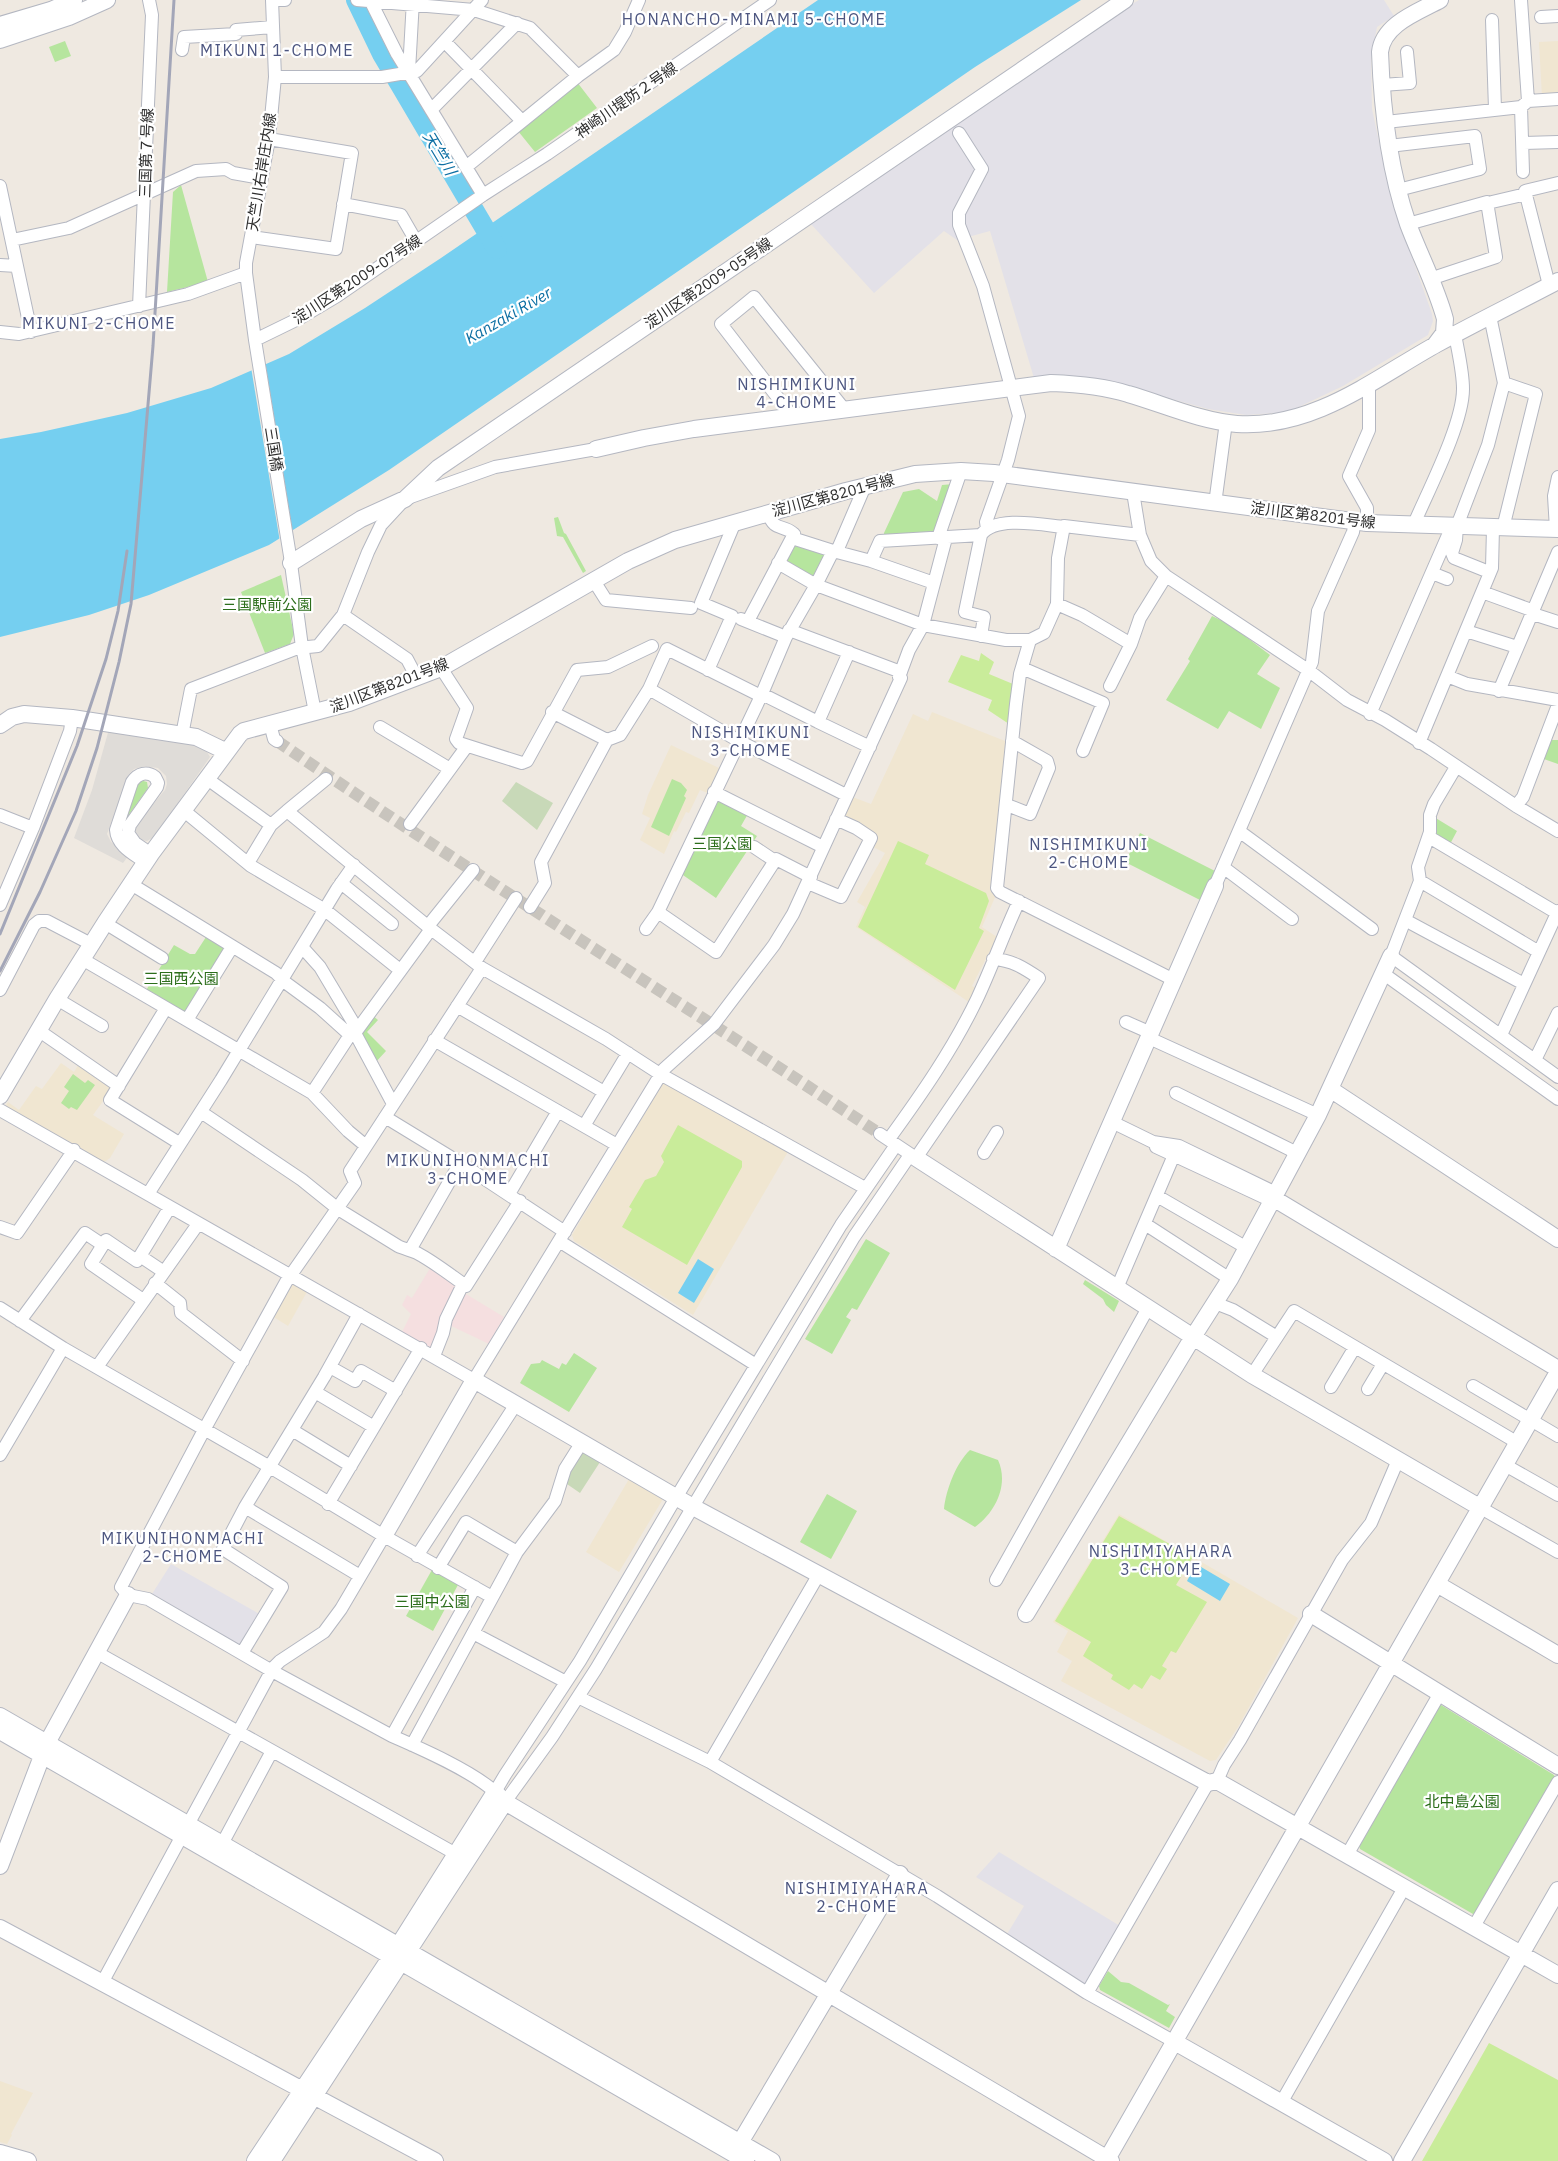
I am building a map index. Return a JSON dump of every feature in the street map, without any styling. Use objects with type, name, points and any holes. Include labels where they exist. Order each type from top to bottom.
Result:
[{"type":"street","points":[[0,25],[51,10],[74,0]]},
{"type":"street","points":[[0,40],[69,17],[106,0]]},
{"type":"street","name":"三国第７号線","points":[[140,306],[152,15],[149,0]]},
{"type":"street","points":[[272,0],[285,0]]},
{"type":"street","name":"天竺川右岸庄内線","points":[[255,341],[246,273],[269,139],[275,77],[272,0]]},
{"type":"street","points":[[357,0],[476,3],[530,28],[578,76]]},
{"type":"street","points":[[369,0],[407,73],[482,196]]},
{"type":"street","points":[[466,167],[578,76],[614,50],[639,0]]},
{"type":"street","name":"神崎川堤防２号線","points":[[457,213],[547,154],[770,0]]},
{"type":"street","name":"淀川区第2009-05号線","points":[[291,560],[361,519],[405,499],[438,468],[1125,0]]},
{"type":"street","points":[[1435,345],[1444,333],[1446,322],[1408,224],[1398,190],[1389,146],[1380,52],[1386,34],[1396,25],[1440,0]]},
{"type":"street","points":[[1521,0],[1525,104],[1523,172]]},
{"type":"street","points":[[407,73],[413,2]]},
{"type":"street","points":[[275,77],[382,77],[421,68],[476,3]]},
{"type":"street","points":[[1541,17],[1558,16]]},
{"type":"street","points":[[1492,20],[1495,110]]},
{"type":"street","points":[[431,110],[517,23]]},
{"type":"street","points":[[182,50],[184,37],[236,34],[236,30],[273,27]]},
{"type":"street","points":[[445,42],[522,121]]},
{"type":"street","points":[[1382,85],[1410,83],[1407,52]]},
{"type":"street","points":[[1386,122],[1495,110],[1558,99]]},
{"type":"street","points":[[959,133],[982,169],[959,213],[959,225],[983,286],[1019,416],[1008,460],[975,557],[966,612],[984,617],[981,636]]},
{"type":"street","points":[[1389,146],[1475,136],[1480,169],[1398,190]]},
{"type":"street","points":[[251,237],[336,249],[352,153],[269,139]]},
{"type":"street","points":[[1524,143],[1558,142]]},
{"type":"street","points":[[12,240],[69,228],[196,171],[226,169],[261,178]]},
{"type":"street","points":[[182,735],[191,689],[302,647],[318,646],[343,615],[381,525],[405,499],[495,467],[664,434],[1051,383],[1101,387],[1226,422],[1255,424],[1295,418],[1326,407],[1455,334],[1554,283],[1525,191],[1558,183]]},
{"type":"street","points":[[0,186],[31,332]]},
{"type":"street","points":[[1492,202],[1526,194]]},
{"type":"street","points":[[1408,224],[1488,202],[1496,257],[1430,279]]},
{"type":"street","points":[[343,204],[400,215],[416,241]]},
{"type":"street","name":"淀川区第2009-07号線","points":[[255,341],[300,318],[457,213]]},
{"type":"street","points":[[0,265],[17,266]]},
{"type":"street","points":[[0,332],[19,334],[31,332],[140,306],[188,294],[246,273]]},
{"type":"street","points":[[792,416],[721,324],[754,297],[844,409]]},
{"type":"street","points":[[1370,714],[1455,526],[1488,445],[1504,383],[1490,316]]},
{"type":"street","points":[[1414,524],[1452,434],[1462,402],[1462,376],[1455,334]]},
{"type":"street","name":"三国橋","points":[[255,341],[291,560],[302,647],[315,712]]},
{"type":"street","points":[[1056,1249],[1312,662],[1318,611],[1353,532],[1361,522],[1367,508],[1349,476],[1369,430],[1369,383]]},
{"type":"street","points":[[1419,743],[1492,568],[1498,528],[1536,394],[1504,383]]},
{"type":"street","points":[[1215,504],[1226,422]]},
{"type":"street","points":[[102,1983],[272,1671],[280,1661],[324,1632],[384,1536],[519,1304],[660,1074],[714,1024],[774,945],[793,914],[901,678],[899,677],[909,650],[923,625],[942,538],[961,471]]},
{"type":"street","name":"淀川区第8201号線","points":[[0,1096],[91,944],[148,858],[225,751],[244,731],[349,703],[441,668],[660,545],[865,486],[915,474],[961,471],[1361,522],[1557,529]]},
{"type":"street","points":[[1557,529],[1554,496],[1558,477]]},
{"type":"street","points":[[646,929],[658,912],[788,633],[835,551],[865,486]]},
{"type":"street","points":[[1132,492],[1140,535],[1152,561],[1166,576],[1308,670],[1347,700],[1385,720],[1558,831]]},
{"type":"street","points":[[748,621],[794,534],[792,531],[777,528],[768,513]]},
{"type":"street","points":[[735,522],[701,603],[732,616],[849,652],[901,672]]},
{"type":"street","points":[[871,561],[880,541],[942,538],[984,532],[1015,522],[1140,535]]},
{"type":"street","points":[[1455,526],[1452,556],[1489,572]]},
{"type":"street","points":[[778,563],[816,585],[923,625],[1006,640],[1030,640],[1044,633],[1057,604],[1058,558],[1064,527]]},
{"type":"street","points":[[792,538],[871,561],[934,583]]},
{"type":"street","points":[[1499,691],[1558,552]]},
{"type":"street","points":[[1432,573],[1447,579]]},
{"type":"street","points":[[1110,686],[1131,644],[1140,618],[1166,576]]},
{"type":"street","points":[[594,581],[606,600],[691,608]]},
{"type":"street","points":[[1482,592],[1558,622]]},
{"type":"street","points":[[1057,604],[1082,615],[1131,644]]},
{"type":"street","points":[[343,615],[407,659],[417,678]]},
{"type":"street","points":[[708,670],[732,616]]},
{"type":"street","points":[[1466,631],[1517,647]]},
{"type":"street","points":[[1030,640],[1022,668],[1012,741],[997,888],[1000,892],[1174,980]]},
{"type":"street","points":[[441,668],[467,708],[456,739],[459,743],[522,763],[527,761],[577,670],[608,667],[652,646]]},
{"type":"street","points":[[530,907],[545,883],[541,862],[607,740],[620,735],[649,689],[667,649],[870,747]]},
{"type":"street","points":[[818,722],[849,652]]},
{"type":"street","points":[[1022,668],[1103,703],[1083,752]]},
{"type":"street","points":[[1447,676],[1467,684],[1499,691],[1558,700]]},
{"type":"street","points":[[649,689],[739,741],[846,795]]},
{"type":"street","points":[[1516,806],[1523,797],[1552,735],[1558,705]]},
{"type":"street","points":[[552,712],[607,740]]},
{"type":"street","points":[[0,725],[12,717],[24,714],[72,718],[199,738],[225,751]]},
{"type":"street","points":[[0,905],[33,828],[70,731],[72,718]]},
{"type":"street","points":[[270,724],[274,739],[277,741]]},
{"type":"street","points":[[380,728],[450,769]]},
{"type":"street","points":[[1006,805],[1030,814],[1049,768],[1047,760],[1012,741]]},
{"type":"street","points":[[410,824],[467,746]]},
{"type":"street","points":[[1026,1614],[1230,1279],[1318,1115],[1384,974],[1420,881],[1418,867],[1429,837],[1430,815],[1456,767]]},
{"type":"street","points":[[146,773],[155,777],[157,787],[128,830],[131,839],[148,858],[120,842],[116,830],[132,782],[138,776],[146,773]]},
{"type":"street","points":[[206,778],[271,825]]},
{"type":"street","points":[[248,863],[271,825],[326,779]]},
{"type":"street","points":[[714,792],[823,847]]},
{"type":"street","points":[[183,810],[248,863],[325,910],[400,970]]},
{"type":"street","points":[[287,810],[430,928],[479,965],[660,1074],[865,1188],[879,1199]]},
{"type":"street","points":[[0,815],[33,828]]},
{"type":"street","points":[[754,847],[841,897],[871,838],[836,819]]},
{"type":"street","points":[[1239,831],[1372,929]]},
{"type":"street","points":[[1429,837],[1558,912],[1501,1035]]},
{"type":"street","points":[[658,912],[716,952],[775,861]]},
{"type":"street","points":[[148,1194],[354,865]]},
{"type":"street","points":[[1223,867],[1292,919]]},
{"type":"street","points":[[312,1093],[472,870]]},
{"type":"street","points":[[1420,881],[1539,952]]},
{"type":"street","points":[[341,883],[392,924]]},
{"type":"street","points":[[131,884],[276,973],[354,1032]]},
{"type":"street","points":[[516,898],[457,1006],[350,1171],[355,1183],[292,1275],[204,1430],[121,1587],[128,1595],[148,1599],[272,1671],[485,1783],[500,1797],[1108,2160],[1173,2042],[1558,1371],[1274,1198],[1179,1146],[1153,1142],[1111,1123]]},
{"type":"street","points":[[255,2161],[308,2093],[500,1797],[505,1774],[566,1682],[865,1188],[888,1139],[922,1093],[954,1043],[977,999],[1019,901]]},
{"type":"street","points":[[1405,920],[1524,984]]},
{"type":"street","points":[[0,990],[4,975],[39,921],[47,921],[91,944]]},
{"type":"street","points":[[105,923],[162,958]]},
{"type":"street","points":[[1546,936],[1558,942]]},
{"type":"street","points":[[187,1020],[232,947]]},
{"type":"street","points":[[302,947],[320,967],[393,1104]]},
{"type":"street","points":[[1391,956],[1558,1077]]},
{"type":"street","points":[[82,959],[312,1093],[348,1131],[366,1146]]},
{"type":"street","points":[[400,1954],[456,1854],[500,1797],[522,1780],[578,1697],[832,1273],[879,1199],[913,1157],[1039,978],[1017,964],[993,959]]},
{"type":"street","points":[[1384,974],[1558,1100]]},
{"type":"street","points":[[57,999],[102,1026]]},
{"type":"street","points":[[457,1006],[604,1092]]},
{"type":"street","points":[[166,1008],[110,1100],[179,1143]]},
{"type":"street","points":[[1535,1060],[1558,1013]]},
{"type":"street","points":[[1126,1022],[1150,1036],[1318,1115]]},
{"type":"street","points":[[38,1030],[119,1086]]},
{"type":"street","points":[[434,1040],[617,1145]]},
{"type":"street","points":[[584,1126],[628,1053]]},
{"type":"street","points":[[1330,1089],[1558,1239]]},
{"type":"street","points":[[1176,1092],[1297,1153]]},
{"type":"street","points":[[0,1110],[421,1348],[693,1507],[1298,1827],[1558,1976]]},
{"type":"street","points":[[201,1112],[302,1180],[338,1209],[398,1246],[437,1264],[466,1286],[558,1111]]},
{"type":"street","points":[[385,1117],[514,1198],[562,1236],[770,1376]]},
{"type":"street","points":[[1111,1123],[1150,1145],[1274,1198]]},
{"type":"street","points":[[984,1153],[997,1132]]},
{"type":"street","points":[[888,1139],[1252,1375],[1558,1552]]},
{"type":"street","points":[[0,1227],[17,1233],[74,1150]]},
{"type":"street","points":[[1117,1288],[1174,1155]]},
{"type":"street","points":[[410,1251],[460,1163]]},
{"type":"street","points":[[1156,1196],[1247,1248]]},
{"type":"street","points":[[143,1300],[91,1264],[106,1240],[137,1261],[170,1207]]},
{"type":"street","points":[[97,1367],[198,1224]]},
{"type":"street","points":[[1145,1224],[1230,1279]]},
{"type":"street","points":[[20,1321],[84,1233],[103,1245]]},
{"type":"street","points":[[140,1256],[164,1272]]},
{"type":"street","points":[[817,1264],[830,1267],[832,1273]]},
{"type":"street","points":[[155,1283],[180,1303],[181,1313],[243,1360]]},
{"type":"street","points":[[434,1356],[446,1319],[463,1284]]},
{"type":"street","points":[[1215,1303],[1233,1310],[1277,1337]]},
{"type":"street","points":[[0,1308],[63,1348],[270,1467],[328,1504],[438,1568],[492,1596]]},
{"type":"street","points":[[996,1580],[1148,1308]]},
{"type":"street","points":[[1252,1375],[1293,1311],[1518,1443]]},
{"type":"street","points":[[242,1653],[282,1587],[223,1549],[245,1507],[330,1367],[359,1314]]},
{"type":"street","points":[[1332,1387],[1355,1347]]},
{"type":"street","points":[[0,1455],[63,1348]]},
{"type":"street","points":[[328,1504],[421,1348]]},
{"type":"street","points":[[1368,1389],[1383,1364]]},
{"type":"street","points":[[330,1367],[355,1381],[361,1371],[396,1391]]},
{"type":"street","points":[[1473,1386],[1558,1436]]},
{"type":"street","points":[[315,1392],[374,1427]]},
{"type":"street","points":[[417,1556],[516,1404]]},
{"type":"street","points":[[292,1430],[351,1466]]},
{"type":"street","points":[[412,1745],[517,1552],[555,1501],[566,1469],[582,1442]]},
{"type":"street","points":[[1087,1993],[1240,1740],[1342,1560],[1368,1528],[1398,1460]]},
{"type":"street","points":[[1505,1465],[1558,1495]]},
{"type":"street","points":[[245,1507],[360,1576]]},
{"type":"street","points":[[438,1568],[466,1522],[517,1552]]},
{"type":"street","points":[[710,1762],[819,1574]]},
{"type":"street","points":[[1437,1584],[1558,1655]]},
{"type":"street","points":[[392,1736],[474,1587]]},
{"type":"street","points":[[0,1866],[44,1749],[128,1595]]},
{"type":"street","points":[[1311,1614],[1558,1766]]},
{"type":"street","points":[[473,1633],[566,1682]]},
{"type":"street","points":[[96,1652],[456,1854]]},
{"type":"street","points":[[1347,1855],[1440,1693]]},
{"type":"street","points":[[578,1697],[710,1762],[900,1874],[1087,1993],[1384,2161]]},
{"type":"street","points":[[0,1716],[44,1749],[400,1954]]},
{"type":"street","points":[[0,1731],[44,1749]]},
{"type":"street","points":[[222,1844],[272,1751]]},
{"type":"street","points":[[1473,1928],[1558,1782]]},
{"type":"street","points":[[186,1831],[222,1844],[400,1954],[737,2155],[772,2161]]},
{"type":"street","points":[[737,2155],[828,1994],[900,1874]]},
{"type":"street","points":[[1281,2103],[1404,1888]]},
{"type":"street","points":[[1402,2161],[1558,1890]]},
{"type":"street","points":[[0,1928],[435,2161]]},
{"type":"street","points":[[272,2161],[308,2093]]},
{"type":"street","points":[[0,2153],[28,2161]]},
{"type":"shaded area","points":[[1139,0],[1384,0],[1394,16],[1377,27],[1371,59],[1372,109],[1391,198],[1432,314],[1433,321],[1428,335],[1343,386],[1288,412],[1246,415],[1208,409],[1121,385],[1063,375],[1034,378],[990,231],[957,240],[944,231],[874,293],[810,223],[1107,19]]},
{"type":"shaded area","points":[[1558,41],[1558,96],[1542,97],[1539,42]]},
{"type":"shaded area","points":[[932,712],[1005,741],[1007,746],[991,892],[996,895],[982,927],[997,937],[972,986],[976,988],[969,1002],[856,927],[865,907],[857,902],[885,853],[869,845],[872,838],[839,819],[850,796],[871,804],[913,714],[928,721]]},
{"type":"shaded area","points":[[109,729],[156,740],[195,744],[207,752],[210,757],[154,837],[147,841],[137,839],[134,831],[137,823],[165,790],[166,776],[158,768],[145,766],[134,769],[129,774],[107,834],[111,842],[129,855],[123,863],[74,838],[92,790]]},
{"type":"shaded area","points":[[671,745],[721,769],[710,794],[700,790],[689,813],[686,812],[676,832],[674,831],[664,854],[640,840],[650,818],[642,814],[648,795]]},
{"type":"shaded area","points":[[80,1062],[114,1086],[93,1115],[124,1134],[110,1158],[103,1163],[5,1107],[8,1102],[19,1110],[36,1086],[42,1089],[61,1063],[74,1072]]},
{"type":"shaded area","points":[[663,1083],[789,1150],[693,1315],[574,1241],[572,1235]]},
{"type":"shaded area","points":[[432,1265],[456,1282],[458,1289],[435,1352],[401,1334],[411,1314],[402,1305],[407,1295],[412,1298]]},
{"type":"shaded area","points":[[293,1282],[308,1290],[288,1326],[272,1316]]},
{"type":"shaded area","points":[[461,1291],[504,1317],[489,1344],[447,1324]]},
{"type":"shaded area","points":[[629,1479],[663,1499],[619,1572],[586,1552]]},
{"type":"shaded area","points":[[1119,1514],[1298,1618],[1238,1727],[1216,1760],[1210,1761],[1061,1681],[1072,1661],[1057,1652],[1068,1631],[1053,1622]]},
{"type":"shaded area","points":[[171,1564],[263,1616],[243,1649],[152,1594]]},
{"type":"shaded area","points":[[999,1852],[1120,1926],[1087,1983],[1083,1984],[1007,1934],[1024,1906],[976,1877]]},
{"type":"shaded area","points":[[0,2081],[33,2093],[7,2144],[0,2142]]},
{"type":"green space","points":[[65,41],[71,56],[55,62],[49,47]]},
{"type":"green space","points":[[577,82],[597,108],[535,152],[518,131]]},
{"type":"green space","points":[[181,185],[208,282],[167,292],[173,192]]},
{"type":"green space","points":[[954,484],[936,533],[884,538],[884,533],[903,492],[919,489],[937,501],[942,485]]},
{"type":"green space","points":[[558,517],[564,533],[586,571],[583,573],[563,537],[557,536],[554,518]]},
{"type":"green space","points":[[793,542],[828,553],[814,577],[782,562]]},
{"type":"green space","name":"三国駅前公園","points":[[281,575],[294,634],[290,644],[265,653],[241,592]]},
{"type":"green space","points":[[1212,616],[1229,624],[1270,655],[1257,674],[1280,688],[1261,729],[1229,711],[1218,729],[1166,700],[1190,661],[1188,659]]},
{"type":"green space","points":[[981,653],[994,662],[989,674],[1013,684],[1009,724],[988,710],[992,700],[948,682],[961,655],[979,661]]},
{"type":"green space","points":[[1549,740],[1558,740],[1558,764],[1541,758]]},
{"type":"green space","points":[[672,779],[681,783],[687,790],[684,796],[686,798],[669,836],[651,827]]},
{"type":"green space","points":[[140,780],[147,782],[148,788],[123,823],[136,784]]},
{"type":"green space","points":[[516,782],[553,803],[537,830],[502,801]]},
{"type":"green space","name":"三国公園","points":[[716,795],[749,812],[741,826],[757,836],[716,898],[680,873]]},
{"type":"green space","points":[[1434,817],[1457,831],[1449,846],[1435,836]]},
{"type":"green space","points":[[1140,833],[1215,871],[1200,900],[1125,862]]},
{"type":"green space","points":[[898,841],[929,855],[925,864],[986,893],[989,901],[979,928],[984,931],[955,990],[858,927]]},
{"type":"green space","name":"三国西公園","points":[[206,937],[227,950],[186,1016],[145,992],[174,945],[190,954],[195,954]]},
{"type":"green space","points":[[372,1015],[378,1020],[367,1032],[386,1051],[375,1063],[360,1036]]},
{"type":"green space","points":[[73,1074],[85,1083],[88,1080],[95,1085],[77,1110],[71,1107],[69,1109],[61,1103],[69,1091],[64,1087]]},
{"type":"green space","points":[[678,1125],[742,1161],[742,1167],[687,1265],[622,1227],[632,1209],[629,1207],[645,1180],[656,1176],[664,1162],[661,1156]]},
{"type":"green space","points":[[866,1239],[890,1253],[857,1310],[852,1308],[846,1317],[851,1320],[832,1354],[805,1339]]},
{"type":"green space","points":[[1085,1280],[1119,1301],[1114,1312],[1103,1299],[1083,1284]]},
{"type":"green space","points":[[574,1353],[597,1368],[569,1412],[520,1383],[531,1364],[540,1363],[542,1360],[559,1369],[562,1363],[566,1365]]},
{"type":"green space","points":[[580,1450],[600,1462],[580,1493],[564,1482]]},
{"type":"green space","points":[[970,1450],[998,1460],[1002,1478],[999,1497],[989,1514],[975,1527],[944,1509],[953,1477],[960,1462]]},
{"type":"green space","points":[[827,1494],[857,1511],[831,1559],[800,1542]]},
{"type":"green space","points":[[1119,1516],[1193,1557],[1176,1585],[1207,1602],[1176,1653],[1171,1651],[1162,1666],[1167,1669],[1160,1680],[1151,1675],[1142,1689],[1134,1684],[1129,1690],[1111,1679],[1113,1675],[1083,1656],[1091,1642],[1055,1621]]},
{"type":"green space","name":"三国中公園","points":[[433,1568],[459,1583],[433,1631],[406,1616]]},
{"type":"green space","name":"北中島公園","points":[[1441,1705],[1554,1775],[1556,1779],[1478,1913],[1473,1914],[1360,1849],[1358,1842],[1436,1706]]},
{"type":"green space","points":[[1108,1971],[1121,1982],[1129,1983],[1168,2005],[1170,2004],[1166,2011],[1175,2017],[1169,2028],[1100,1990],[1099,1986]]},
{"type":"green space","points":[[1489,2043],[1558,2080],[1558,2161],[1422,2161]]},
{"type":"water","name":"Kanzaki River","points":[[818,0],[1081,0],[975,67],[389,470],[269,545],[149,595],[89,615],[0,637],[0,439],[127,413],[211,388],[289,354],[441,258]]},
{"type":"water","points":[[698,1259],[714,1269],[694,1303],[678,1293]]},
{"type":"water","points":[[1196,1564],[1230,1584],[1220,1601],[1187,1581]]},
{"type":"pier","points":[[265,361],[293,534],[280,542],[251,367]]},
{"type":"waterway","name":"天竺川","points":[[356,0],[382,54],[497,249]]},
{"type":"tunnel","points":[[277,741],[427,841],[880,1134]]},
{"type":"railway","points":[[0,971],[40,892],[76,811],[97,748],[131,604],[153,346],[174,0]]},
{"type":"railway","points":[[0,934],[77,746],[106,659],[118,611],[127,551]]},
{"type":"district","name":"HONANCHO-MINAMI 5-CHOME","points":[[754,19]]},
{"type":"district","name":"MIKUNI 1-CHOME","points":[[277,50]]},
{"type":"district","name":"MIKUNI 2-CHOME","points":[[99,323]]},
{"type":"district","name":"NISHIMIKUNI 4-CHOME","points":[[797,393]]},
{"type":"district","name":"NISHIMIKUNI 3-CHOME","points":[[751,741]]},
{"type":"district","name":"NISHIMIKUNI 2-CHOME","points":[[1089,853]]},
{"type":"district","name":"MIKUNIHONMACHI 3-CHOME","points":[[468,1169]]},
{"type":"district","name":"MIKUNIHONMACHI 2-CHOME","points":[[183,1547]]},
{"type":"district","name":"NISHIMIYAHARA 3-CHOME","points":[[1161,1560]]},
{"type":"district","name":"NISHIMIYAHARA 2-CHOME","points":[[857,1897]]}]
